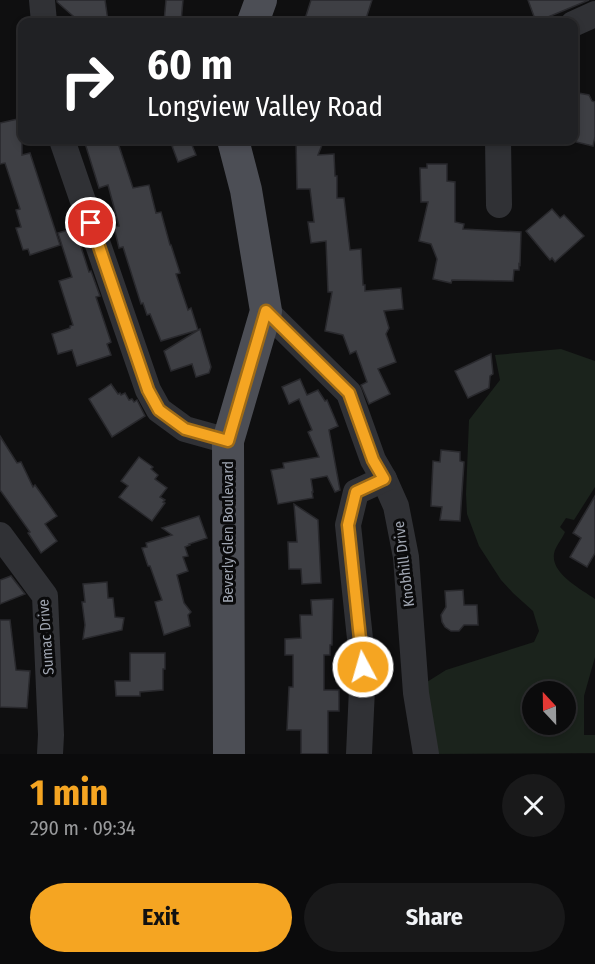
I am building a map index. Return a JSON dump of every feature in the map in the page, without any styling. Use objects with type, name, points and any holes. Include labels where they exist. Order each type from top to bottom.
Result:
[{"type":"main road","points":[[254,18],[261,0]]},
{"type":"main road","name":"Beverly Glen Boulevard","points":[[229,754],[228,441],[266,311],[246,190],[234,144]]},
{"type":"street","points":[[42,0],[44,18]]},
{"type":"street","points":[[578,22],[595,14]]},
{"type":"street","points":[[63,144],[153,400],[159,410],[185,429],[228,441]]},
{"type":"street","points":[[498,144],[499,205]]},
{"type":"street","name":"Knobhill Drive","points":[[266,311],[349,393],[373,460],[396,506],[406,557],[416,693],[426,754]]},
{"type":"street","points":[[360,754],[363,667],[348,525],[356,492],[384,479]]},
{"type":"street","name":"Sumac Drive","points":[[0,535],[45,596],[50,754]]},
{"type":"shaded area","points":[[561,349],[595,361],[595,487],[574,520],[566,518],[560,527],[565,532],[554,554],[554,561],[562,574],[595,599],[595,657],[584,696],[584,735],[595,735],[595,753],[431,754],[419,687],[446,670],[534,642],[539,631],[533,611],[501,580],[479,546],[467,514],[469,420],[500,380],[495,355]]},
{"type":"building","points":[[57,0],[105,0],[108,18],[75,18]]},
{"type":"building","points":[[166,0],[183,0],[181,18],[164,18]]},
{"type":"building","points":[[311,0],[372,0],[366,18],[305,18]]},
{"type":"building","points":[[528,0],[589,0],[546,18],[535,18]]},
{"type":"building","points":[[578,93],[589,95],[595,102],[593,146],[578,142]]},
{"type":"building","points":[[18,119],[18,144],[22,144],[22,155],[30,153],[60,245],[30,255],[28,249],[23,250],[16,228],[21,227],[16,210],[20,209],[5,163],[0,164],[0,123]]},
{"type":"building","points":[[85,144],[118,144],[133,188],[149,185],[156,213],[161,212],[180,273],[176,274],[188,310],[191,308],[198,330],[161,341],[150,314],[147,315],[143,303],[141,304],[123,247],[119,248],[114,227],[119,226],[108,185],[99,188]]},
{"type":"building","points":[[192,144],[196,155],[178,162],[172,146]]},
{"type":"building","points":[[296,144],[322,144],[318,155],[334,154],[337,198],[344,198],[350,250],[361,249],[365,291],[401,288],[403,309],[384,311],[389,328],[386,334],[396,362],[378,369],[390,394],[369,404],[361,385],[367,382],[356,351],[350,354],[343,335],[325,331],[332,292],[328,292],[326,241],[311,243],[308,222],[314,222],[310,189],[297,189]]},
{"type":"building","points":[[427,164],[447,164],[447,181],[455,182],[455,222],[464,224],[463,229],[521,232],[520,265],[519,270],[514,270],[513,281],[452,280],[451,283],[433,279],[437,259],[431,244],[419,241],[428,202],[421,202],[420,168],[427,168]]},
{"type":"building","points":[[552,209],[560,218],[564,215],[584,236],[555,262],[552,258],[550,260],[526,231]]},
{"type":"building","points":[[75,228],[89,272],[91,271],[100,296],[96,297],[111,342],[107,344],[111,355],[77,366],[72,350],[58,354],[52,334],[73,325],[59,281],[72,277],[58,233]]},
{"type":"building","points":[[200,329],[211,367],[209,373],[196,377],[192,364],[171,371],[164,351]]},
{"type":"building","points":[[491,354],[493,374],[490,376],[489,388],[468,398],[455,371]]},
{"type":"building","points":[[300,379],[307,395],[318,390],[325,401],[327,400],[338,426],[329,430],[340,490],[335,492],[327,476],[311,479],[313,498],[278,504],[271,470],[284,468],[283,463],[319,457],[308,432],[312,430],[299,399],[289,404],[282,387]]},
{"type":"building","points":[[111,384],[118,394],[125,393],[129,400],[132,399],[134,402],[137,400],[145,416],[112,437],[89,399]]},
{"type":"building","points":[[0,436],[17,463],[21,462],[33,487],[35,485],[57,516],[45,524],[57,541],[41,553],[28,533],[30,532],[0,490]]},
{"type":"building","points":[[441,450],[460,452],[460,461],[464,462],[460,521],[440,520],[442,507],[431,506],[433,461],[440,462]]},
{"type":"building","points":[[139,457],[153,467],[151,469],[158,475],[155,479],[167,488],[160,497],[165,500],[163,502],[165,503],[152,521],[119,497],[128,486],[121,481]]},
{"type":"building","points":[[595,496],[595,553],[587,567],[570,557],[581,538],[573,533]]},
{"type":"building","points":[[294,504],[318,520],[321,583],[302,584],[301,569],[289,569],[288,542],[297,542]]},
{"type":"building","points":[[199,516],[207,538],[185,547],[188,556],[183,557],[188,571],[177,575],[184,603],[191,612],[188,615],[190,626],[164,635],[155,602],[162,600],[142,548],[147,547],[146,543],[172,535],[162,528]]},
{"type":"building","points":[[11,576],[25,594],[0,604],[0,580]]},
{"type":"building","points":[[107,582],[108,598],[113,598],[115,617],[124,618],[122,630],[83,639],[85,625],[82,602],[85,602],[83,584]]},
{"type":"building","points":[[463,590],[464,605],[477,605],[478,625],[464,625],[459,631],[451,631],[442,622],[441,615],[446,607],[445,591]]},
{"type":"building","points":[[333,599],[332,645],[330,645],[330,655],[324,655],[324,690],[339,690],[339,711],[328,711],[328,754],[301,754],[301,730],[287,730],[289,687],[293,687],[293,655],[285,655],[285,639],[301,638],[300,615],[312,615],[311,600]]},
{"type":"building","points":[[0,620],[10,620],[16,670],[30,671],[27,708],[0,707]]},
{"type":"building","points":[[130,653],[165,653],[163,690],[140,692],[140,696],[116,696],[115,681],[130,681]]},
{"type":"route","points":[[91,223],[148,390],[159,410],[185,429],[228,441],[266,311],[349,393],[373,460],[384,479],[356,492],[348,525],[363,667]]}]
